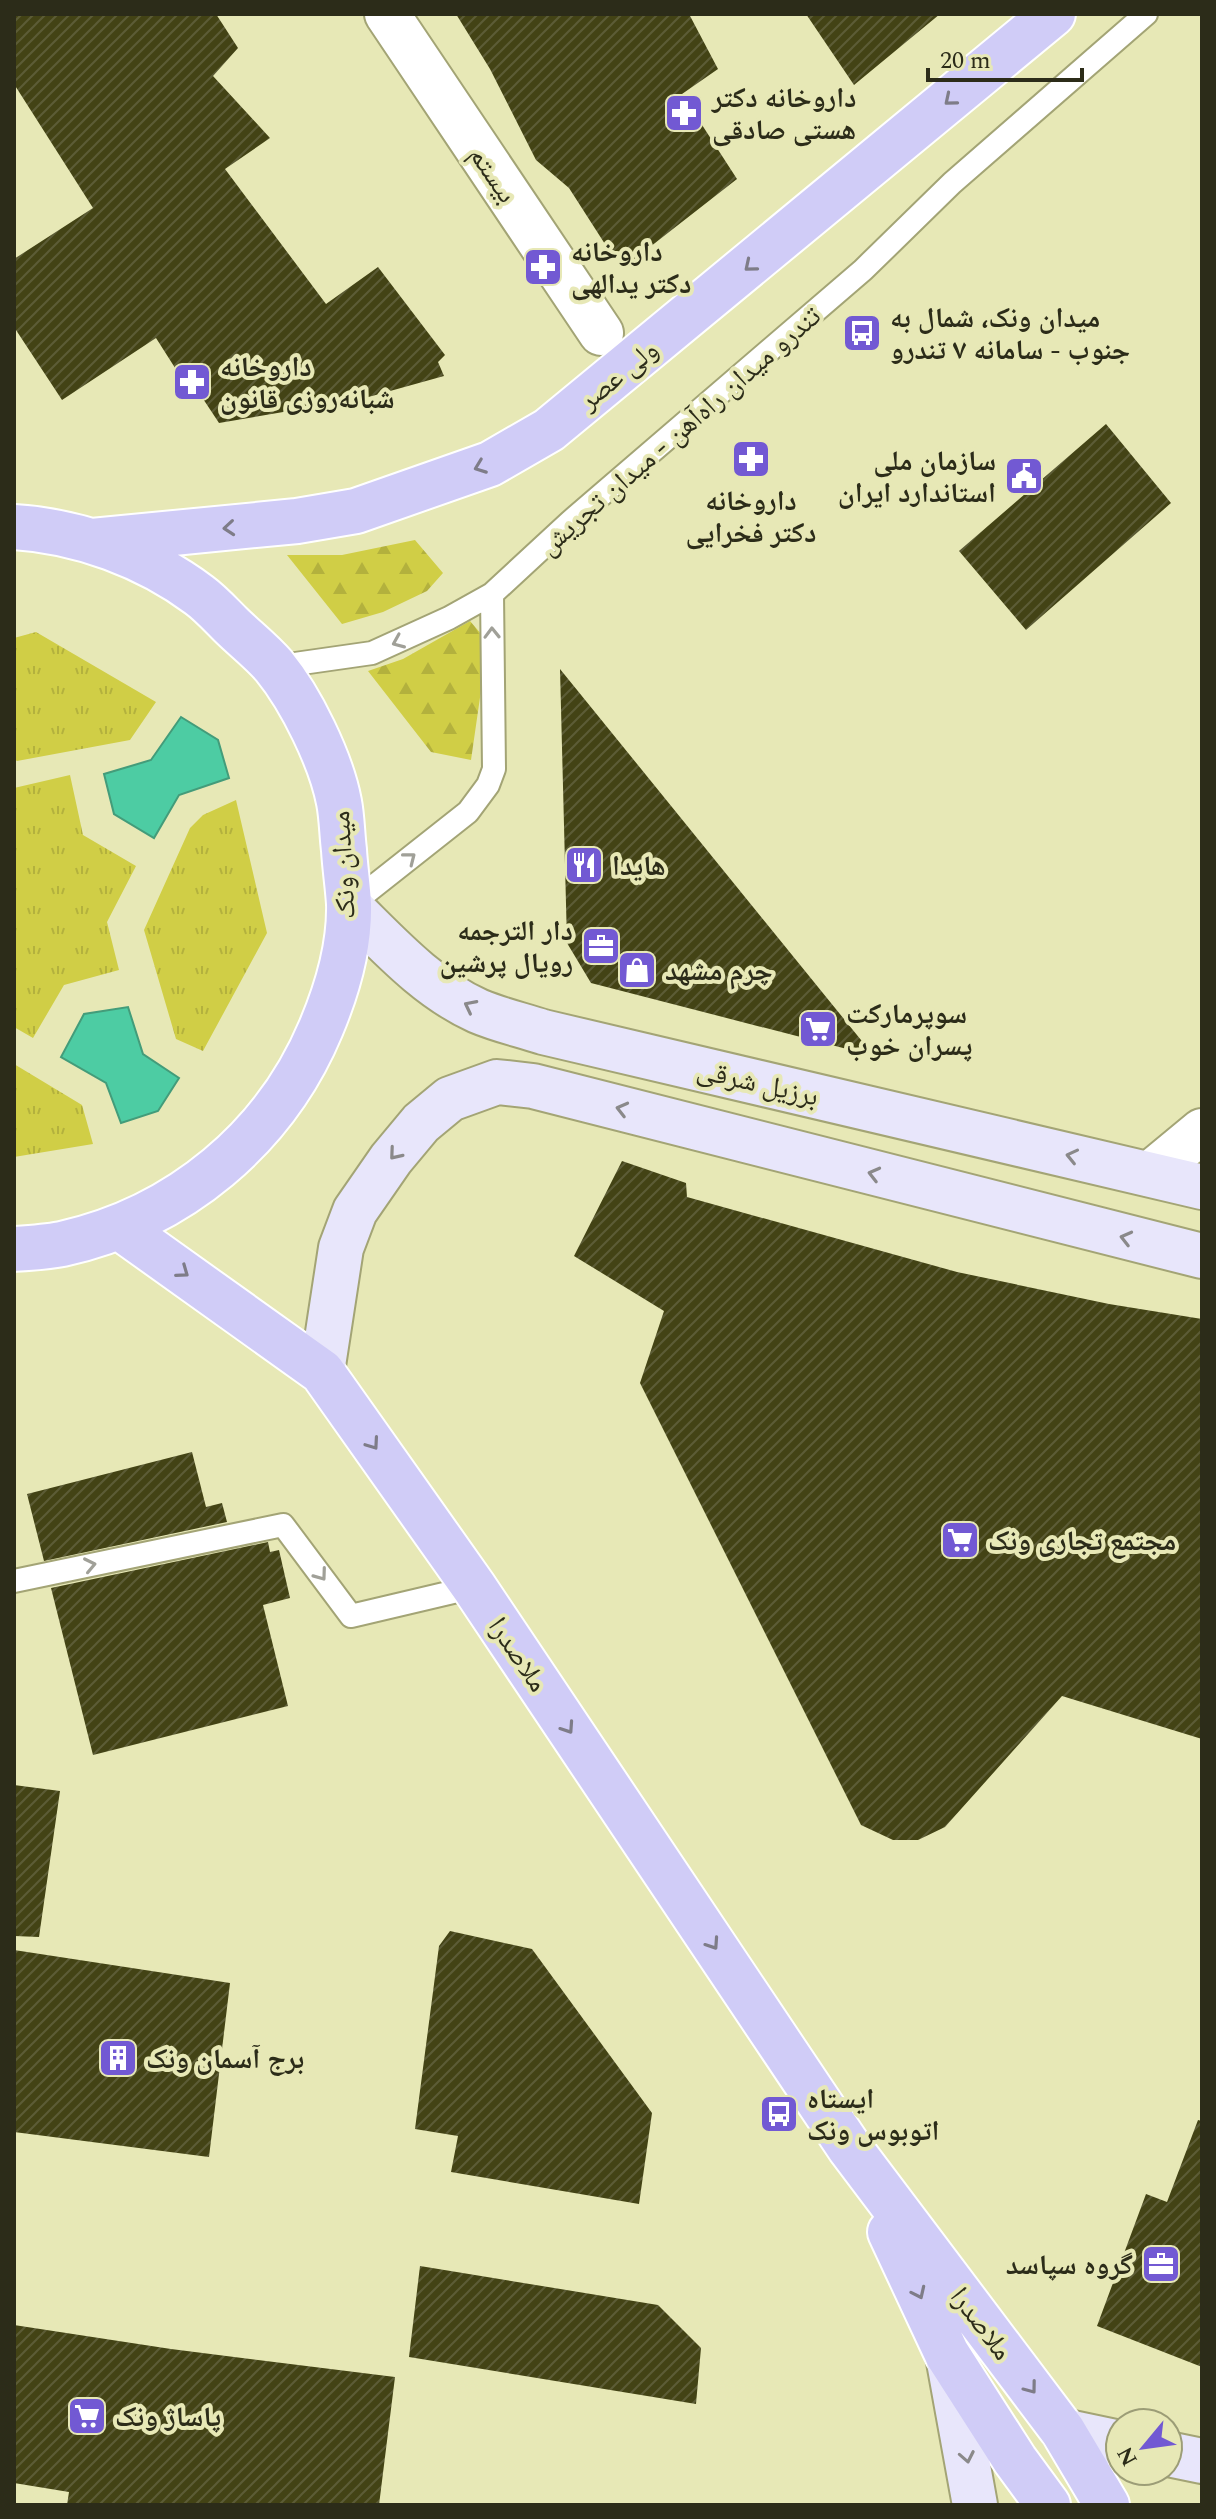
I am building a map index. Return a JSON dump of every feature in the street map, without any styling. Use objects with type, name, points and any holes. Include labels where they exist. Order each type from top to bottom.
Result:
[{"type":"main road","name":"ولی عصر","points":[[92,541],[297,521],[356,511],[490,464],[549,430],[605,386],[1053,14]]},
{"type":"main road","name":"میدان ونک","points":[[14,1249],[61,1244],[119,1227],[166,1205],[208,1177],[247,1142],[280,1103],[308,1058],[329,1010],[343,959],[349,906],[339,801],[325,758],[303,711],[274,667],[200,595],[149,564],[92,541],[21,525]]},
{"type":"main road","name":"برزیل شرقی","points":[[349,906],[440,990],[479,1011],[543,1032],[1202,1187]]},
{"type":"main road","name":"برزیل شرقی","points":[[322,1372],[338,1261],[355,1211],[391,1159],[421,1123],[450,1099],[497,1082],[533,1086],[1202,1256]]},
{"type":"main road","name":"ملاصدرا","points":[[119,1227],[322,1372],[474,1587],[849,2147],[1063,2431],[1107,2505]]},
{"type":"main road","name":"ملاصدرا","points":[[849,2147],[947,2354],[1015,2460],[1048,2505]]},
{"type":"main road","name":"ملاصدرا","points":[[947,2354],[975,2505]]},
{"type":"main road","points":[[1063,2431],[1104,2440]]},
{"type":"street","name":"بیستم","points":[[387,14],[601,333]]},
{"type":"street","points":[[1150,1174],[1202,1131]]},
{"type":"lane","name":"تندرو میدان راه‌آهن - میدان تجریش","points":[[274,667],[372,653],[449,618],[492,594],[583,511],[863,270],[952,183],[1146,14]]},
{"type":"lane","points":[[349,906],[468,812],[488,785],[494,769],[492,594]]},
{"type":"lane","points":[[14,1581],[283,1525],[351,1616],[474,1587]]},
{"type":"green space","points":[[415,540],[443,573],[427,591],[383,612],[342,624],[287,555],[342,555]]},
{"type":"green space","points":[[470,621],[488,642],[471,760],[431,752],[368,671],[403,659]]},
{"type":"green space","points":[[36,632],[156,702],[130,740],[17,761],[14,759],[14,638]]},
{"type":"green space","points":[[70,775],[83,835],[136,866],[107,922],[119,970],[64,985],[33,1038],[14,1027],[14,788]]},
{"type":"green space","points":[[236,800],[267,933],[203,1051],[176,1039],[144,930],[190,828],[203,815]]},
{"type":"green space","points":[[14,1064],[82,1105],[93,1144],[14,1157]]},
{"type":"shaded area","points":[[181,717],[218,740],[229,778],[179,795],[154,838],[114,814],[104,774],[151,760]]},
{"type":"shaded area","points":[[128,1007],[143,1054],[179,1078],[158,1111],[121,1123],[106,1083],[61,1057],[84,1014]]},
{"type":"building","points":[[14,14],[216,14],[238,48],[213,76],[270,138],[225,169],[326,304],[378,267],[445,355],[438,362],[444,376],[365,398],[219,423],[182,367],[177,371],[156,338],[62,400],[14,327],[14,259],[93,208],[14,84]]},
{"type":"building","points":[[456,14],[689,14],[718,69],[682,94],[737,179],[632,261],[612,255],[569,188],[536,160],[490,69]]},
{"type":"building","points":[[806,14],[940,14],[854,85]]},
{"type":"building","points":[[1106,424],[1171,503],[1026,630],[959,551]]},
{"type":"building","points":[[560,669],[874,1056],[591,983],[567,943]]},
{"type":"building","name":"مجتمع تجاری ونک","points":[[622,1161],[686,1183],[687,1197],[957,1272],[1109,1304],[1202,1319],[1202,1739],[1062,1696],[945,1827],[918,1840],[893,1840],[861,1825],[640,1383],[664,1311],[574,1256]]},
{"type":"building","points":[[192,1452],[206,1507],[222,1503],[227,1522],[44,1561],[27,1494]]},
{"type":"building","points":[[268,1542],[270,1552],[279,1550],[290,1598],[263,1605],[288,1706],[93,1755],[51,1588]]},
{"type":"building","points":[[14,1785],[60,1791],[39,1937],[14,1936]]},
{"type":"building","points":[[450,1931],[532,1949],[652,2113],[639,2204],[451,2172],[458,2136],[415,2129],[439,1946]]},
{"type":"building","name":"برج آسمان ونک","points":[[14,1950],[230,1983],[209,2157],[14,2132]]},
{"type":"building","name":"گروه سپاسد","points":[[1198,2120],[1202,2121],[1202,2367],[1097,2326],[1146,2194],[1167,2202]]},
{"type":"building","points":[[420,2266],[658,2305],[701,2348],[696,2404],[409,2357]]},
{"type":"building","points":[[14,2325],[171,2349],[395,2377],[379,2505],[67,2505],[69,2492],[14,2483]]},
{"type":"place","name":"داروخانه دکتر هستی صادقی","points":[[684,113]]},
{"type":"place","name":"داروخانه دکتر یدالهی","points":[[543,267]]},
{"type":"place","name":"میدان ونک، شمال به جنوب - سامانه ۷ تندرو","points":[[862,333]]},
{"type":"place","name":"داروخانه شبانه‌روزی قانون","points":[[192,382]]},
{"type":"place","name":"داروخانه دکتر فخرایی","points":[[751,459]]},
{"type":"place","name":"سازمان ملی استاندارد ایران","points":[[1024,476]]},
{"type":"place","name":"هایدا","points":[[584,865]]},
{"type":"place","name":"دار الترجمه رویال پرشین","points":[[601,946]]},
{"type":"place","name":"چرم مشهد","points":[[637,970]]},
{"type":"place","name":"سوپرمارکت پسران خوب","points":[[818,1029]]},
{"type":"place","name":"مجتمع تجاری ونک","points":[[960,1540]]},
{"type":"place","name":"برج آسمان ونک","points":[[118,2058]]},
{"type":"place","name":"ایستاه اتوبوس ونک","points":[[779,2114]]},
{"type":"place","name":"گروه سپاسد","points":[[1161,2264]]},
{"type":"place","name":"پاساژ ونک","points":[[87,2416]]}]
